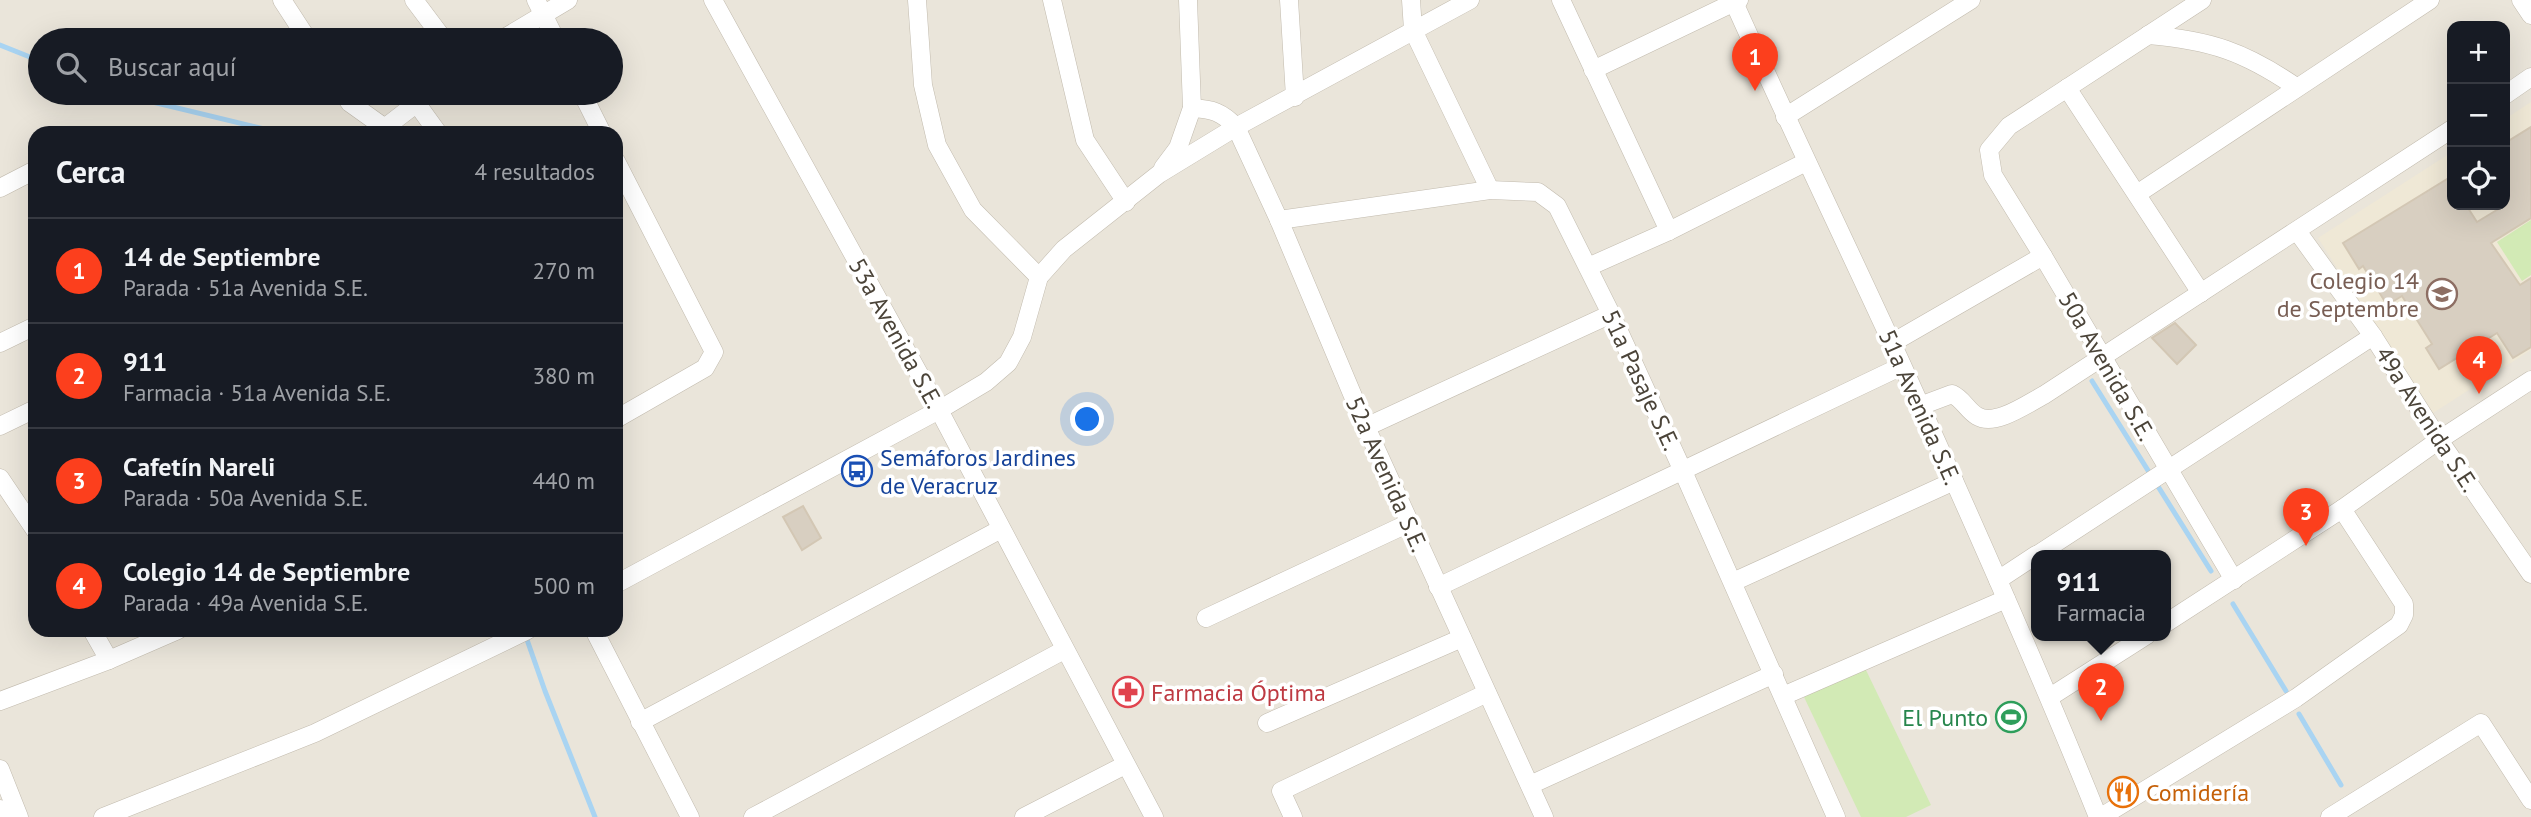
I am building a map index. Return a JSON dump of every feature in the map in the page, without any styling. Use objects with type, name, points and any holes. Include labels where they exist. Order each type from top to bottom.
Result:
[{"type":"street","points":[[282,0],[300,28]]},
{"type":"street","points":[[414,0],[435,28]]},
{"type":"street","points":[[516,28],[540,8],[568,0]]},
{"type":"street","name":"53a Avenida S.E.","points":[[713,0],[939,410],[1154,817]]},
{"type":"street","points":[[916,0],[923,85],[937,145],[973,210],[1039,278]]},
{"type":"street","points":[[1052,0],[1085,140],[1126,202]]},
{"type":"street","points":[[1158,174],[1178,148],[1192,107],[1188,0]]},
{"type":"street","points":[[1289,0],[1295,97]]},
{"type":"street","points":[[1411,0],[1413,30],[1490,190]]},
{"type":"street","points":[[623,580],[986,382],[1008,363],[1022,337],[1039,278],[1064,249],[1158,174],[1236,127],[1470,0]]},
{"type":"street","points":[[1561,0],[1669,231]]},
{"type":"street","points":[[1784,117],[1971,0]]},
{"type":"street","points":[[2202,0],[2067,88],[2202,293]]},
{"type":"street","points":[[2137,194],[2430,0]]},
{"type":"street","points":[[2521,0],[2531,15]]},
{"type":"street","points":[[1594,70],[1736,1]]},
{"type":"street","name":"51a Avenida S.E.","points":[[1736,1],[1784,117],[1892,343],[1954,481],[2050,697],[2099,817]]},
{"type":"street","points":[[540,8],[550,28]]},
{"type":"street","points":[[2148,35],[2188,38],[2227,48],[2263,65],[2296,88]]},
{"type":"street","points":[[2510,92],[2531,77]]},
{"type":"street","name":"50a Avenida S.E.","points":[[2067,88],[2009,126],[1989,149],[1993,175],[2102,358],[2159,475],[2234,580]]},
{"type":"street","points":[[352,105],[376,126]]},
{"type":"street","points":[[386,126],[414,105]]},
{"type":"street","points":[[426,105],[435,126]]},
{"type":"street","points":[[588,105],[598,126]]},
{"type":"street","points":[[1192,107],[1212,109],[1226,116],[1236,127]]},
{"type":"street","name":"52a Avenida S.E.","points":[[1236,127],[1279,220],[1366,427],[1544,817]]},
{"type":"street","points":[[1920,406],[1952,394],[1961,398],[1974,415],[1985,420],[1998,418],[2044,395],[2447,132]]},
{"type":"street","points":[[1588,267],[1669,231],[1806,162]]},
{"type":"street","points":[[0,188],[28,174]]},
{"type":"street","points":[[623,175],[714,352],[705,368],[623,415]]},
{"type":"street","name":"51a Pasaje S.E.","points":[[1279,220],[1490,190],[1538,192],[1557,206],[1611,314],[1682,469],[1836,817]]},
{"type":"street","name":"49a Avenida S.E.","points":[[2297,231],[2373,336],[2439,440],[2525,551],[2531,575]]},
{"type":"street","points":[[1892,343],[2043,256]]},
{"type":"street","points":[[1366,427],[1611,314]]},
{"type":"street","points":[[0,343],[28,329]]},
{"type":"street","points":[[2044,550],[2373,336]]},
{"type":"street","points":[[1438,587],[1902,366]]},
{"type":"street","points":[[2171,620],[2342,509],[2439,440],[2531,380]]},
{"type":"street","points":[[0,426],[28,412]]},
{"type":"street","points":[[0,478],[28,520]]},
{"type":"street","points":[[1733,582],[1954,481]]},
{"type":"street","points":[[2099,817],[2296,698],[2399,625],[2404,615],[2404,604],[2342,509]]},
{"type":"street","points":[[1206,618],[1409,523]]},
{"type":"street","points":[[640,722],[1001,529]]},
{"type":"street","points":[[1998,580],[2031,558]]},
{"type":"street","points":[[1783,696],[2006,599]]},
{"type":"street","points":[[96,637],[109,660]]},
{"type":"street","points":[[0,701],[162,637]]},
{"type":"street","points":[[103,817],[315,733],[508,637]]},
{"type":"street","points":[[598,637],[690,817]]},
{"type":"street","points":[[1268,723],[1462,638]]},
{"type":"street","points":[[2050,697],[2138,641]]},
{"type":"street","points":[[753,817],[1064,650]]},
{"type":"street","points":[[1530,786],[1774,674]]},
{"type":"street","points":[[1293,817],[1281,791],[1487,693]]},
{"type":"street","points":[[2330,817],[2481,723],[2531,800]]},
{"type":"street","points":[[1024,817],[1125,765]]},
{"type":"street","points":[[0,769],[19,817]]},
{"type":"street","points":[[0,809],[3,817]]},
{"type":"shaded area","points":[[0,0],[2531,0],[2531,817],[0,817]]},
{"type":"shaded area","name":"Colegio 14 de Septembre","points":[[2531,102],[2531,350],[2430,415],[2318,238],[2447,155],[2447,210],[2510,210],[2510,116]]},
{"type":"green space","points":[[2531,220],[2531,275],[2522,281],[2497,242]]},
{"type":"green space","points":[[1865,668],[1931,805],[1906,817],[1861,817],[1804,697]]},
{"type":"building","name":"Colegio 14 de Septembre","points":[[2531,127],[2531,218],[2491,243],[2520,285],[2531,278],[2531,347],[2513,358],[2497,333],[2439,369],[2426,348],[2432,344],[2402,296],[2387,305],[2363,266],[2359,269],[2343,243],[2447,179],[2447,210],[2469,210],[2477,222],[2497,210],[2510,210],[2510,140]]},
{"type":"building","points":[[2175,323],[2196,345],[2177,364],[2152,338]]},
{"type":"building","points":[[803,506],[821,538],[802,550],[783,517]]},
{"type":"waterway","points":[[0,45],[28,56]]},
{"type":"waterway","points":[[165,105],[252,126]]},
{"type":"waterway","points":[[2092,381],[2211,571]]},
{"type":"waterway","points":[[2233,604],[2286,691]]},
{"type":"waterway","points":[[526,637],[595,817]]},
{"type":"waterway","points":[[2299,714],[2341,785]]},
{"type":"place","name":"14 de Septiembre","points":[[1755,91]]},
{"type":"place","name":"Colegio 14 de Septembre","points":[[2442,294]]},
{"type":"place","name":"Colegio 14 de Septiembre","points":[[2479,394]]},
{"type":"place","name":"Semáforos Jardines de Veracruz","points":[[857,471]]},
{"type":"place","name":"Cafetín Nareli","points":[[2306,546]]},
{"type":"place","name":"Farmacia Óptima","points":[[1128,692]]},
{"type":"place","name":"El Punto","points":[[2011,717]]},
{"type":"place","name":"911","points":[[2101,721]]},
{"type":"place","name":"Comidería","points":[[2123,792]]}]
